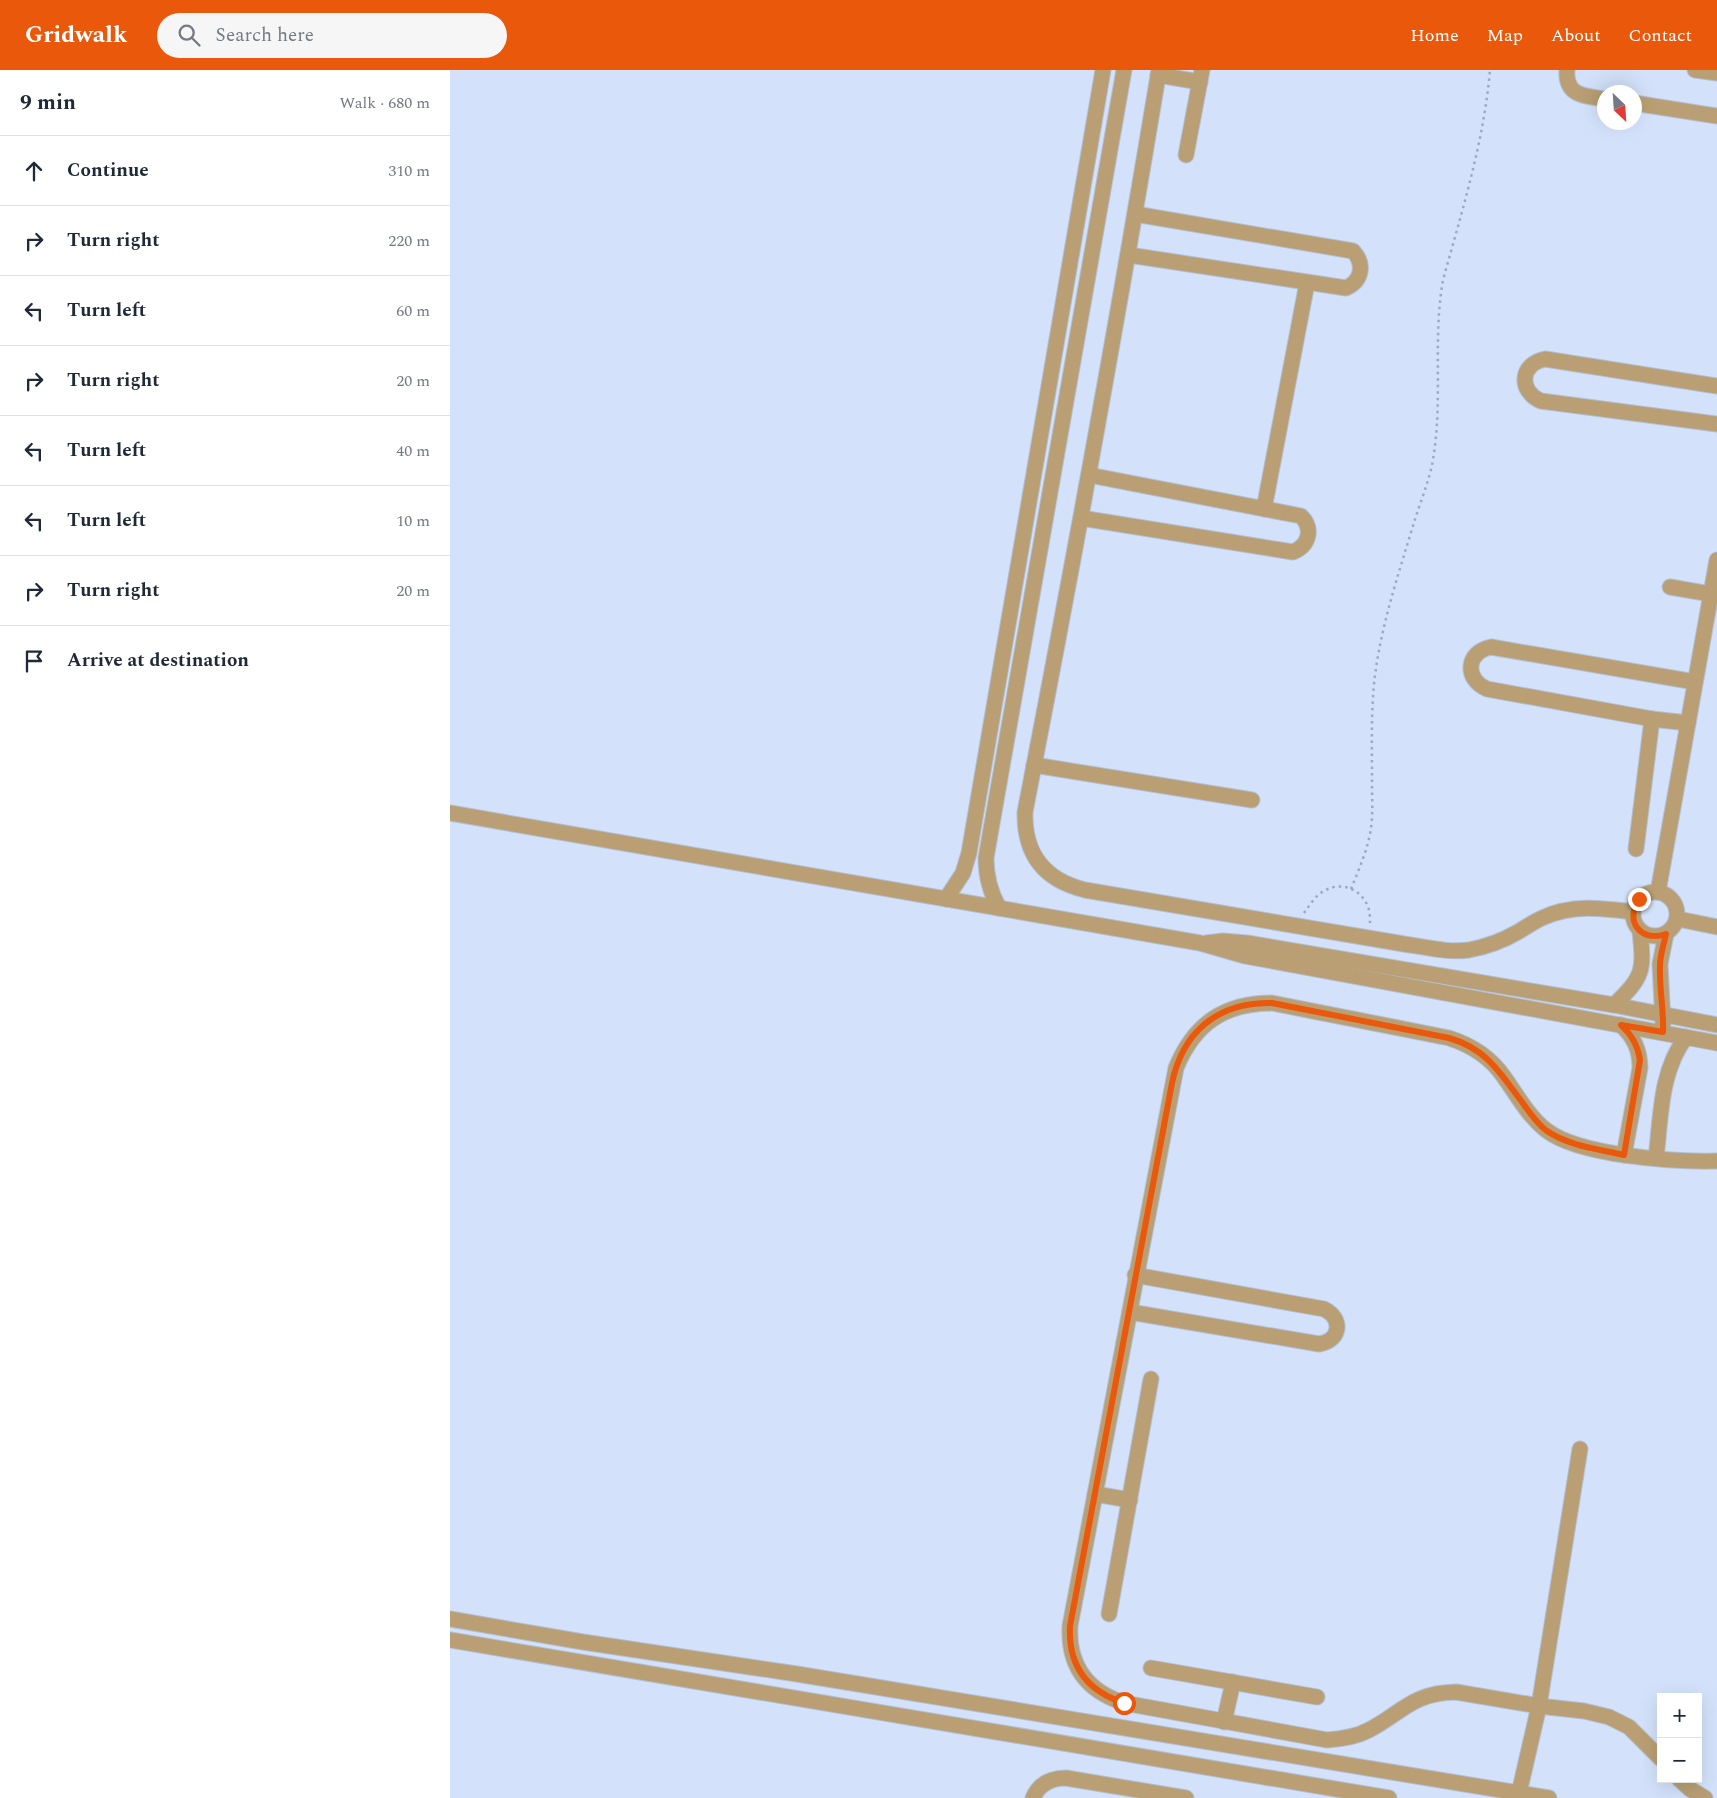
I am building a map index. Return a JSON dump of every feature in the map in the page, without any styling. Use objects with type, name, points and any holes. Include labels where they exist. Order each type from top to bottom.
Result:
[{"type":"street","points":[[946,899],[963,873],[969,853],[1103,70]]},
{"type":"street","points":[[999,908],[988,884],[986,858],[1124,70]]},
{"type":"street","points":[[1567,70],[1568,83],[1577,93],[1597,97]]},
{"type":"street","points":[[1695,70],[1717,73]]},
{"type":"street","points":[[1186,155],[1201,76],[1158,72],[1089,475],[1025,812],[1025,828],[1028,843],[1035,857],[1044,869],[1056,879],[1070,886],[1085,890],[1437,949],[1468,950],[1501,940],[1542,918],[1558,912],[1596,908],[1633,912]]},
{"type":"street","points":[[1642,104],[1717,116]]},
{"type":"street","points":[[1128,255],[1346,288],[1356,282],[1360,271],[1360,260],[1353,252],[1135,214]]},
{"type":"street","points":[[1264,509],[1307,283]]},
{"type":"street","points":[[1717,386],[1545,359],[1531,365],[1525,382],[1530,394],[1541,401],[1717,424]]},
{"type":"street","points":[[1081,518],[1294,552],[1303,546],[1308,536],[1308,524],[1301,516],[1089,475]]},
{"type":"street","points":[[1658,892],[1695,682],[1714,595],[1717,560]]},
{"type":"street","points":[[1670,587],[1714,595]]},
{"type":"street","points":[[1688,723],[1652,719],[1487,689],[1476,682],[1472,676],[1471,663],[1476,653],[1491,647],[1695,682]]},
{"type":"street","points":[[1636,849],[1652,719]]},
{"type":"street","points":[[1034,765],[1252,800]]},
{"type":"street","points":[[450,813],[1200,944],[1244,956],[1717,1043]]},
{"type":"street","points":[[1658,892],[1670,898],[1675,904],[1678,919],[1672,930],[1666,934],[1653,937],[1640,931],[1633,919],[1633,912],[1639,899],[1658,892]]},
{"type":"street","points":[[1678,919],[1717,927]]},
{"type":"street","points":[[1614,1005],[1633,986],[1642,969],[1640,931]]},
{"type":"street","points":[[1663,1032],[1664,1015],[1660,964],[1666,934]]},
{"type":"street","points":[[1200,944],[1223,941],[1247,943],[1717,1024]]},
{"type":"street","points":[[1657,1755],[1629,1727],[1609,1717],[1584,1711],[1539,1706],[1469,1693],[1443,1692],[1419,1698],[1368,1731],[1341,1739],[1313,1738],[1113,1699],[1094,1688],[1079,1670],[1071,1649],[1070,1626],[1130,1312],[1135,1275],[1176,1068],[1190,1040],[1212,1018],[1241,1006],[1256,1003],[1272,1003],[1458,1041],[1479,1051],[1488,1059],[1503,1075],[1528,1112],[1545,1130],[1558,1138],[1624,1155],[1717,1161]]},
{"type":"street","points":[[1621,1025],[1636,1044],[1640,1060],[1624,1155]]},
{"type":"street","points":[[1656,1158],[1662,1100],[1668,1069],[1675,1052],[1686,1037]]},
{"type":"street","points":[[1130,1312],[1319,1344],[1326,1343],[1332,1339],[1336,1333],[1337,1326],[1336,1318],[1324,1309],[1135,1275]]},
{"type":"street","points":[[1109,1614],[1152,1380]]},
{"type":"street","points":[[1520,1793],[1539,1706],[1580,1449]]},
{"type":"street","points":[[1095,1494],[1130,1500]]},
{"type":"street","points":[[450,1619],[1549,1798]]},
{"type":"street","points":[[450,1640],[1389,1798]]},
{"type":"street","points":[[1151,1668],[1317,1697]]},
{"type":"street","points":[[1224,1722],[1233,1682]]},
{"type":"street","points":[[1033,1798],[1045,1783],[1058,1778],[1066,1778],[1186,1798]]},
{"type":"street","points":[[1683,1783],[1705,1798]]},
{"type":"path","points":[[1351,889],[1365,853],[1371,828],[1372,707],[1377,660],[1394,589],[1426,491],[1433,459],[1438,418],[1437,343],[1443,280],[1479,145],[1486,110],[1490,70]]},
{"type":"path","points":[[1294,926],[1314,900],[1327,889],[1335,887],[1351,889],[1361,895],[1367,905],[1371,938]]},
{"type":"route","points":[[1124,1703],[1103,1694],[1086,1680],[1074,1660],[1069,1638],[1070,1626],[1172,1083],[1182,1053],[1190,1040],[1212,1018],[1226,1011],[1256,1003],[1272,1003],[1449,1038],[1467,1044],[1488,1059],[1503,1075],[1528,1112],[1545,1130],[1558,1138],[1576,1144],[1624,1155],[1640,1060],[1636,1044],[1621,1025],[1663,1032],[1664,1015],[1660,964],[1666,934],[1653,937],[1640,931],[1633,919],[1635,905],[1639,899]]}]
